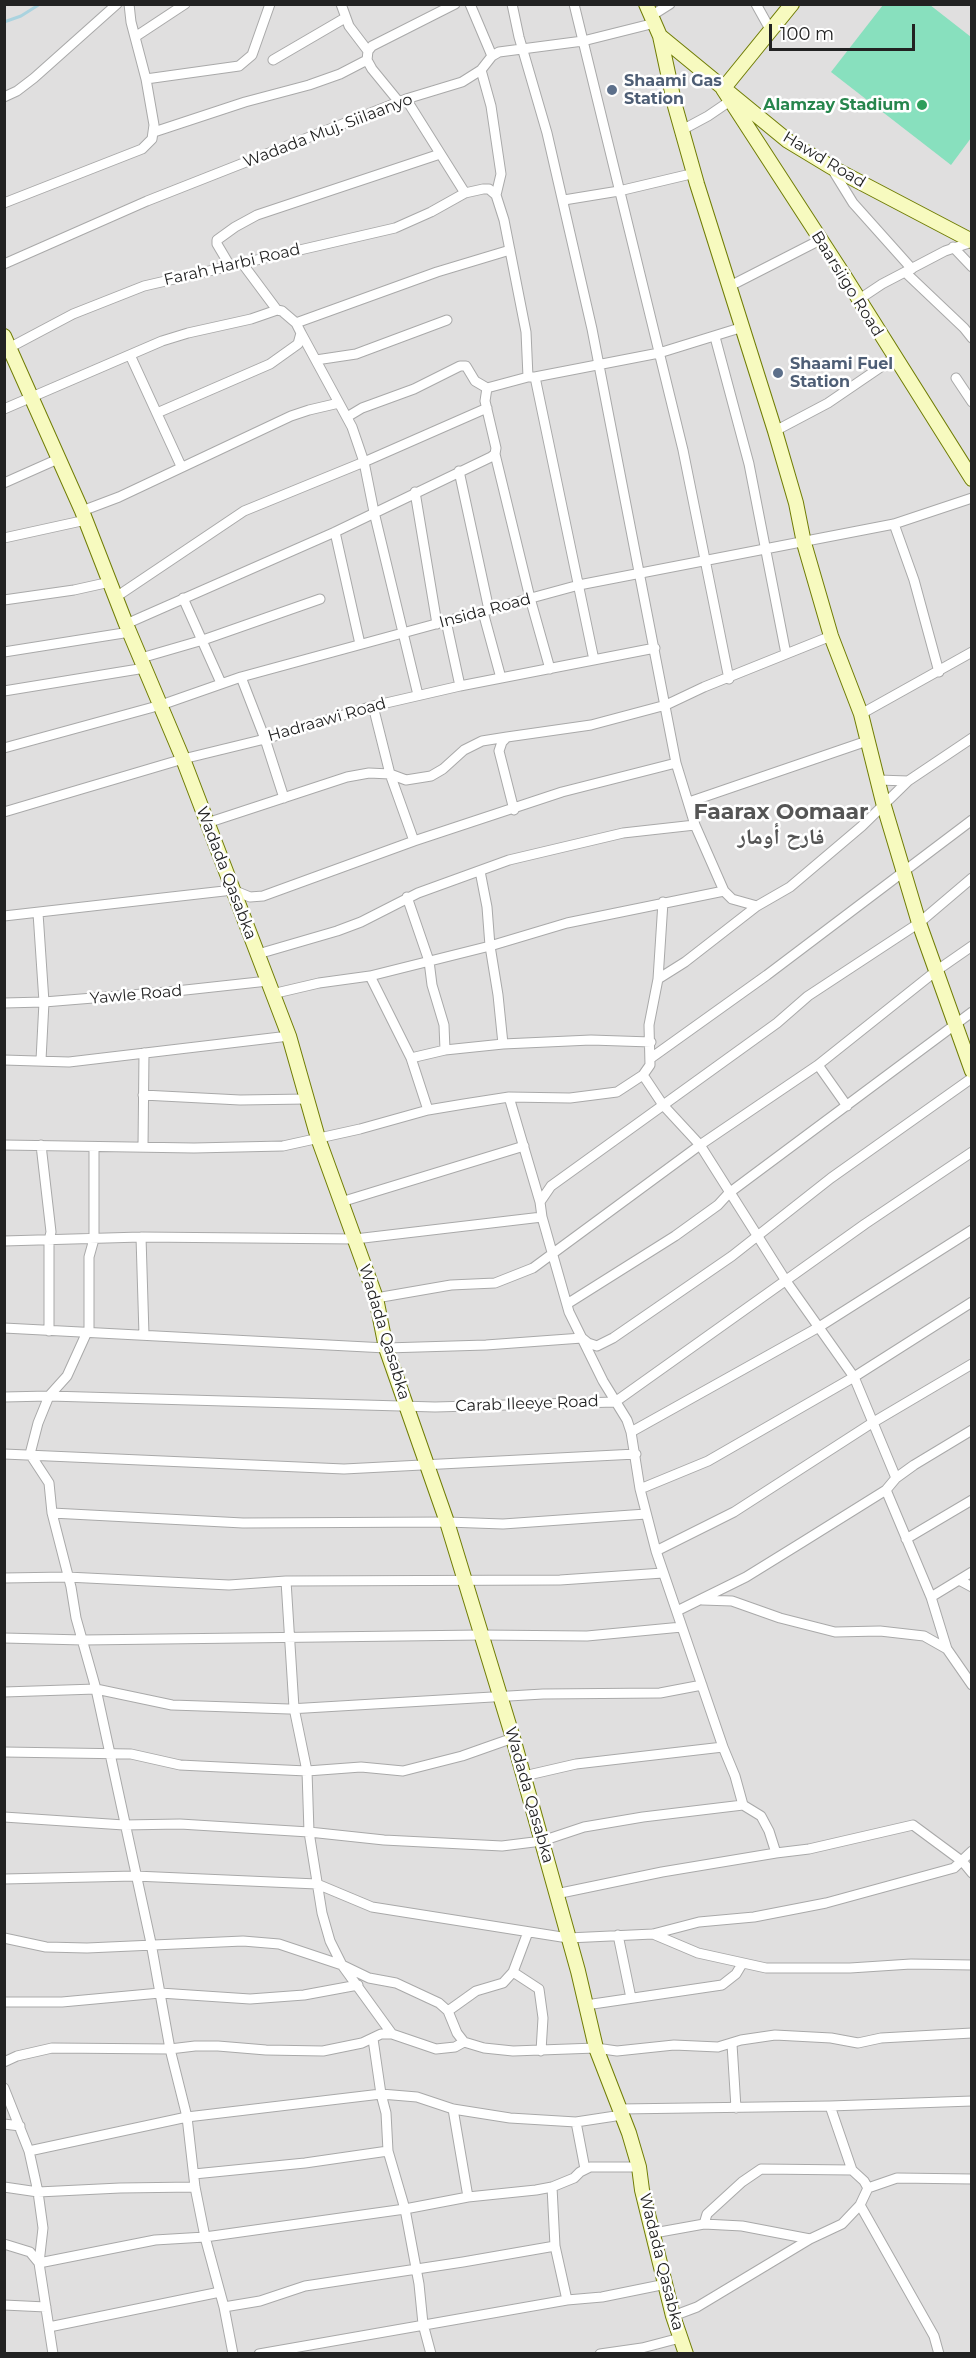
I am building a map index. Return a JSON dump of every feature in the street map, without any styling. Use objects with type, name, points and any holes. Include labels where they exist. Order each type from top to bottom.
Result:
[{"type":"street","points":[[4,97],[33,78],[117,4]]},
{"type":"street","points":[[4,203],[141,149],[152,139],[154,132],[146,79],[129,4]]},
{"type":"street","points":[[135,37],[185,4]]},
{"type":"street","points":[[146,79],[239,66],[252,55],[270,4]]},
{"type":"street","points":[[341,4],[345,18],[380,81],[403,101],[465,193],[489,189],[496,195]]},
{"type":"street","points":[[154,132],[340,74],[368,56],[372,46],[455,4]]},
{"type":"street","points":[[471,4],[492,56],[510,50],[583,41],[653,20],[670,4]]},
{"type":"street","points":[[512,4],[564,200],[640,572],[676,763],[695,825],[724,891],[732,899],[757,906]]},
{"type":"street","points":[[574,4],[641,274],[695,506],[729,679]]},
{"type":"street","points":[[756,4],[771,31]]},
{"type":"street","points":[[682,130],[708,116],[726,95],[792,4]]},
{"type":"street","points":[[273,60],[345,18]]},
{"type":"street","points":[[653,20],[706,216],[775,431],[831,636],[861,714],[884,806],[919,923],[972,1071]]},
{"type":"street","name":"Hawd Road","points":[[653,20],[726,95],[788,141],[831,167],[972,242]]},
{"type":"street","name":"Wadada Muj. Siilaanyo","points":[[4,264],[147,201],[403,101],[462,82],[481,70],[492,56]]},
{"type":"street","points":[[481,70],[491,106],[501,174],[496,195],[510,250],[532,377],[594,660]]},
{"type":"street","name":"Baarsiigo Road","points":[[726,95],[972,479]]},
{"type":"street","points":[[230,266],[217,240],[235,226],[257,215],[440,154]]},
{"type":"street","points":[[831,167],[853,203],[908,270],[972,338]]},
{"type":"street","points":[[564,200],[619,191],[695,173]]},
{"type":"street","name":"Farah Harbi Road","points":[[6,345],[57,321],[144,286],[395,228],[465,193]]},
{"type":"street","points":[[730,286],[820,240]]},
{"type":"street","points":[[858,300],[908,270],[953,247],[972,242]]},
{"type":"street","points":[[953,247],[972,267]]},
{"type":"street","points":[[296,323],[437,272],[510,250]]},
{"type":"street","points":[[242,263],[277,310]]},
{"type":"street","points":[[4,409],[179,335],[251,319],[277,310],[282,311],[296,323],[346,417],[364,462],[418,695]]},
{"type":"street","points":[[316,360],[356,354],[447,320]]},
{"type":"street","points":[[346,417],[362,408],[414,389],[463,366],[466,366],[479,385],[487,388],[532,377],[659,353],[743,327]]},
{"type":"street","points":[[157,413],[270,364],[298,344],[301,333]]},
{"type":"street","points":[[715,337],[749,464],[786,654]]},
{"type":"street","name":"Wadada Qasabka","points":[[6,345],[32,397],[84,516],[183,759],[289,1036],[318,1138],[376,1298],[386,1348],[447,1522],[513,1738],[596,2048],[639,2167],[642,2190],[673,2316],[686,2354]]},
{"type":"street","points":[[130,355],[181,466]]},
{"type":"street","points":[[775,431],[828,403],[894,358]]},
{"type":"street","points":[[956,378],[972,402]]},
{"type":"street","points":[[487,388],[485,396],[496,448],[495,454],[550,669]]},
{"type":"street","points":[[4,538],[84,516],[181,466],[291,416],[339,403]]},
{"type":"street","points":[[116,597],[244,511],[487,408]]},
{"type":"street","points":[[4,652],[128,628],[183,598],[335,532],[459,471],[488,460],[495,454]]},
{"type":"street","points":[[4,483],[58,459]]},
{"type":"street","points":[[459,471],[501,678]]},
{"type":"street","points":[[415,492],[441,623],[460,686]]},
{"type":"street","name":"Insida Road","points":[[4,748],[161,705],[241,677],[579,585],[894,524],[972,498]]},
{"type":"street","points":[[894,524],[914,580],[939,672]]},
{"type":"street","points":[[335,532],[360,644]]},
{"type":"street","points":[[4,600],[74,591],[110,582]]},
{"type":"street","points":[[183,598],[221,683]]},
{"type":"street","points":[[4,691],[143,663],[320,599]]},
{"type":"street","points":[[207,823],[347,777],[369,773],[390,774],[406,780],[431,776],[443,769],[464,750],[482,741],[591,725],[666,705],[704,687],[729,679],[831,636]]},
{"type":"street","name":"Hadraawi Road","points":[[4,812],[183,759],[266,739],[373,706],[460,686],[655,648]]},
{"type":"street","points":[[861,714],[972,652]]},
{"type":"street","points":[[241,677],[266,739],[284,798]]},
{"type":"street","points":[[373,706],[390,774],[414,841]]},
{"type":"street","points":[[507,737],[502,742],[499,751],[514,810]]},
{"type":"street","points":[[658,979],[685,962],[757,906],[790,887],[884,806],[908,781],[972,738]]},
{"type":"street","points":[[689,802],[867,741]]},
{"type":"street","points":[[4,916],[233,890],[250,897],[263,896],[414,841],[514,810],[562,792],[676,763]]},
{"type":"street","points":[[878,780],[908,781]]},
{"type":"street","points":[[651,1058],[767,975],[972,820]]},
{"type":"street","points":[[258,954],[362,922],[407,897],[509,860],[623,833],[695,825]]},
{"type":"street","points":[[480,872],[487,908],[503,1044]]},
{"type":"street","points":[[540,1202],[551,1186],[777,1023],[808,996],[919,923],[972,878]]},
{"type":"street","name":"Yawle Road","points":[[4,1003],[44,1002],[215,988],[270,988],[370,976],[490,946],[567,923],[724,891]]},
{"type":"street","points":[[407,897],[429,961],[432,985],[444,1026],[445,1050]]},
{"type":"street","points":[[4,1145],[94,1148],[283,1146],[428,1110],[509,1097],[570,1098],[600,1096],[617,1092],[643,1075],[651,1058],[649,1025],[658,979],[663,902]]},
{"type":"street","points":[[38,913],[44,1002],[41,1060]]},
{"type":"street","points":[[376,1298],[451,1285],[495,1283],[533,1268],[700,1144],[818,1065],[936,971],[972,946]]},
{"type":"street","points":[[370,976],[411,1058],[428,1110]]},
{"type":"street","points":[[567,1304],[675,1236],[718,1205],[729,1193],[972,1011]]},
{"type":"street","points":[[4,1060],[69,1062],[289,1036]]},
{"type":"street","points":[[411,1058],[445,1050],[503,1044],[591,1040],[651,1042]]},
{"type":"street","points":[[142,1147],[144,1053]]},
{"type":"street","points":[[818,1065],[848,1106]]},
{"type":"street","points":[[643,1075],[663,1105],[700,1144],[786,1281],[855,1377],[896,1478]]},
{"type":"street","points":[[4,1328],[386,1348],[486,1345],[582,1338],[597,1346],[613,1338],[757,1236],[831,1178],[972,1078]]},
{"type":"street","points":[[143,1095],[240,1100],[307,1100]]},
{"type":"street","points":[[509,1097],[567,1304],[631,1432],[640,1489],[656,1551],[735,1776],[743,1805]]},
{"type":"street","points":[[41,1145],[51,1232],[49,1240],[49,1330]]},
{"type":"street","points":[[341,1202],[524,1146]]},
{"type":"street","points":[[94,1148],[94,1239],[89,1257],[88,1332],[67,1376],[49,1396],[38,1423],[30,1454],[49,1483],[52,1513],[76,1618],[96,1689],[151,1943],[170,2049],[187,2117],[195,2187],[205,2237],[225,2307],[233,2354]]},
{"type":"street","name":"Carab Ileeye Road","points":[[4,1397],[49,1396],[435,1407],[615,1402],[972,1152]]},
{"type":"street","points":[[4,1241],[141,1237],[355,1239],[542,1217]]},
{"type":"street","points":[[631,1432],[819,1327],[972,1230]]},
{"type":"street","points":[[141,1237],[144,1335]]},
{"type":"street","points":[[640,1489],[708,1461],[855,1377],[972,1302]]},
{"type":"street","points":[[656,1551],[734,1512],[872,1423],[972,1364]]},
{"type":"street","points":[[677,1611],[746,1577],[886,1490],[896,1478],[914,1465],[972,1430]]},
{"type":"street","points":[[4,1454],[344,1469],[636,1454]]},
{"type":"street","points":[[886,1490],[931,1598],[947,1649],[972,1685]]},
{"type":"street","points":[[906,1539],[972,1500]]},
{"type":"street","points":[[52,1513],[243,1523],[503,1524],[646,1514]]},
{"type":"street","points":[[931,1598],[972,1572]]},
{"type":"street","points":[[4,1578],[67,1577],[229,1585],[286,1581],[560,1580],[663,1573]]},
{"type":"street","points":[[959,1580],[972,1587]]},
{"type":"street","points":[[286,1581],[294,1708],[307,1771],[309,1832],[322,1913],[330,1941],[342,1965],[392,2034]]},
{"type":"street","points":[[700,1599],[732,1601],[780,1618],[835,1632],[880,1630],[924,1636],[947,1649]]},
{"type":"street","points":[[4,1638],[83,1640],[481,1635],[587,1636],[682,1627]]},
{"type":"street","points":[[4,1692],[96,1689],[172,1705],[294,1708],[500,1696],[660,1693],[702,1685]]},
{"type":"street","points":[[4,1752],[131,1754],[180,1765],[307,1771],[361,1767],[404,1771],[462,1756],[513,1738]]},
{"type":"street","points":[[524,1776],[576,1764],[723,1747]]},
{"type":"street","points":[[4,1817],[124,1825],[180,1824],[309,1832],[384,1840],[502,1846],[542,1841],[584,1827],[643,1817],[743,1805],[761,1816],[776,1853]]},
{"type":"street","points":[[556,1894],[632,1877],[809,1849],[913,1825],[963,1862],[972,1873]]},
{"type":"street","points":[[4,1879],[135,1876],[317,1884],[372,1907],[568,1938],[653,1934],[699,1922],[754,1917],[826,1903],[954,1868],[963,1862],[972,1851]]},
{"type":"street","points":[[448,2011],[476,1991],[503,1983],[513,1972],[528,1932]]},
{"type":"street","points":[[653,1934],[698,1953],[766,1968],[850,1968],[911,1964],[972,1965]]},
{"type":"street","points":[[618,1935],[631,1998]]},
{"type":"street","points":[[4,1938],[46,1947],[87,1948],[151,1943],[203,1944],[243,1941],[279,1944],[342,1965],[369,1978],[396,1983],[426,1995],[448,2011],[457,2033],[464,2042],[484,2048],[541,2051],[596,2048],[617,2051],[657,2045],[709,2048],[775,2035],[831,2038],[858,2043],[881,2038],[972,2033]]},
{"type":"street","points":[[586,2005],[722,1985],[736,1974],[742,1964]]},
{"type":"street","points":[[513,1972],[539,1989],[543,2018],[541,2051]]},
{"type":"street","points":[[4,2002],[62,2002],[160,1993],[250,1999],[304,1995],[358,1985]]},
{"type":"street","points":[[4,2062],[17,2056],[52,2048],[170,2049],[218,2046],[323,2051],[340,2049],[373,2039],[381,2034],[392,2034],[436,2049],[446,2049],[464,2042]]},
{"type":"street","points":[[373,2039],[386,2113],[388,2151],[405,2209],[423,2324],[431,2354]]},
{"type":"street","points":[[732,2044],[736,2108]]},
{"type":"street","points":[[4,2088],[29,2151],[38,2192],[43,2228],[39,2263],[53,2354]]},
{"type":"street","points":[[29,2151],[187,2117],[381,2094],[417,2097],[453,2109],[510,2118],[576,2122],[621,2112],[972,2101]]},
{"type":"street","points":[[830,2106],[852,2170],[868,2188]]},
{"type":"street","points":[[453,2109],[468,2197]]},
{"type":"street","points":[[576,2122],[585,2169]]},
{"type":"street","points":[[4,2124],[20,2126]]},
{"type":"street","points":[[194,2174],[305,2163],[388,2151]]},
{"type":"street","points":[[39,2263],[155,2240],[205,2237],[405,2209],[468,2197],[552,2187],[574,2178],[585,2169],[595,2167],[639,2167]]},
{"type":"street","points":[[704,2224],[707,2214],[742,2182],[761,2169],[852,2170]]},
{"type":"street","points":[[673,2316],[697,2307],[810,2239],[842,2224],[860,2205],[868,2188],[897,2178],[972,2179]]},
{"type":"street","points":[[4,2187],[38,2192],[120,2187],[195,2187]]},
{"type":"street","points":[[552,2187],[555,2246],[567,2300]]},
{"type":"street","points":[[860,2205],[934,2336],[939,2354]]},
{"type":"street","points":[[654,2233],[704,2224],[742,2226],[810,2239]]},
{"type":"street","points":[[4,2244],[30,2252],[39,2263]]},
{"type":"street","points":[[225,2307],[260,2301],[305,2286],[555,2246]]},
{"type":"street","points":[[259,2354],[666,2284]]},
{"type":"street","points":[[49,2327],[220,2292]]},
{"type":"street","points":[[4,2305],[46,2307]]},
{"type":"street","points":[[600,2354],[642,2349],[680,2338]]},
{"type":"shaded area","points":[[5,5],[971,5],[971,2353],[5,2353]]},
{"type":"green space","name":"Alamzay Stadium","points":[[883,5],[930,5],[971,37],[971,138],[951,165],[831,72]]},
{"type":"waterway","points":[[4,22],[21,16],[40,4]]},
{"type":"place","name":"Shaami Gas Station","points":[[612,90]]},
{"type":"place","name":"Alamzay Stadium","points":[[922,105]]},
{"type":"place","name":"Shaami Fuel Station","points":[[778,373]]},
{"type":"district","name":"Faarax Oomaar فارح أومار","points":[[781,826]]}]
